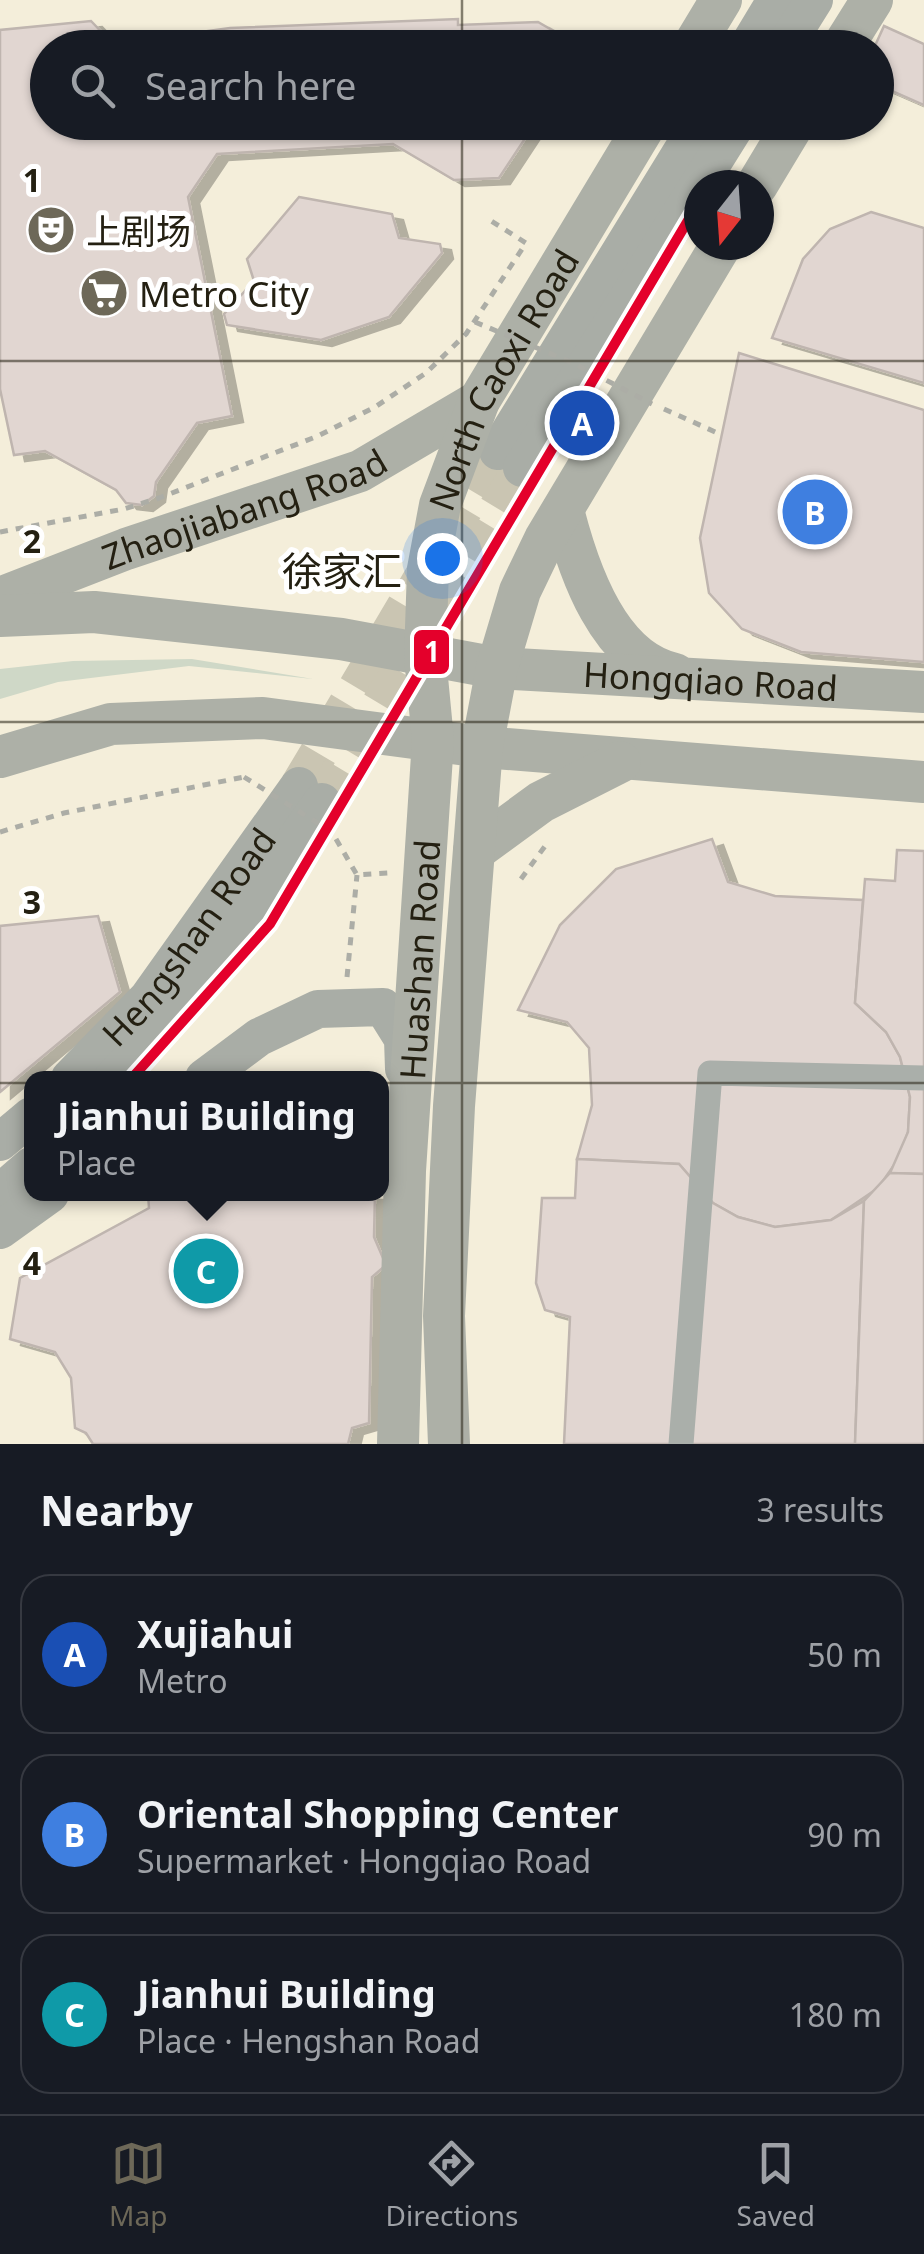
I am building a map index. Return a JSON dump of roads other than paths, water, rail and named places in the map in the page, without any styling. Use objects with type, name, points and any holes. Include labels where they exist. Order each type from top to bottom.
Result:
[{"type":"main road","points":[[703,30],[721,0]]},
{"type":"main road","points":[[757,30],[776,0]]},
{"type":"main road","points":[[795,30],[814,0]]},
{"type":"main road","points":[[853,30],[872,0]]},
{"type":"main road","name":"North Caoxi Road","points":[[425,656],[428,568],[440,506],[478,401],[636,140]]},
{"type":"main road","points":[[690,140],[510,460],[726,140]]},
{"type":"main road","points":[[766,170],[784,140]]},
{"type":"main road","points":[[497,668],[520,591],[562,510],[712,260]]},
{"type":"main road","name":"Zhaojiabang Road","points":[[0,598],[126,549],[360,471],[478,401]]},
{"type":"main road","points":[[562,510],[586,590],[604,615],[652,669],[693,677]]},
{"type":"main road","name":"Zhaojiabang Road","points":[[0,616],[94,612],[197,620],[340,639],[497,668]]},
{"type":"main road","name":"Huashan Road","points":[[398,1444],[406,1171],[433,740],[425,656]]},
{"type":"main road","name":"Huashan Road","points":[[449,1444],[445,1297],[482,747],[497,668]]},
{"type":"main road","name":"Hongqiao Road","points":[[497,668],[924,692]]},
{"type":"main road","points":[[0,757],[110,724],[263,718],[482,747],[924,782]]},
{"type":"main road","points":[[474,851],[541,802],[625,760]]},
{"type":"main road","name":"Hengshan Road","points":[[77,1071],[148,998],[317,807],[172,1015],[119,1071]]},
{"type":"main road","points":[[213,1071],[259,1037],[318,1010],[384,1007],[403,1039],[406,1171]]},
{"type":"main road","points":[[0,1142],[24,1122]]},
{"type":"main road","points":[[0,1193],[24,1172]]},
{"type":"main road","points":[[0,1230],[40,1201]]},
{"type":"street","points":[[681,1444],[710,1073],[924,1078]]},
{"type":"tunnel","points":[[299,786],[498,451]]},
{"type":"tunnel","points":[[322,802],[522,468]]},
{"type":"place","name":"上剧场","points":[[51,230]]},
{"type":"place","name":"Metro City","points":[[104,293]]},
{"type":"place","name":"Xujiahui","points":[[582,423]]},
{"type":"place","name":"Oriental Shopping Center","points":[[815,512]]},
{"type":"place","name":"Jianhui Building","points":[[206,1271]]},
{"type":"district","name":"徐家汇","points":[[342,570]]}]
